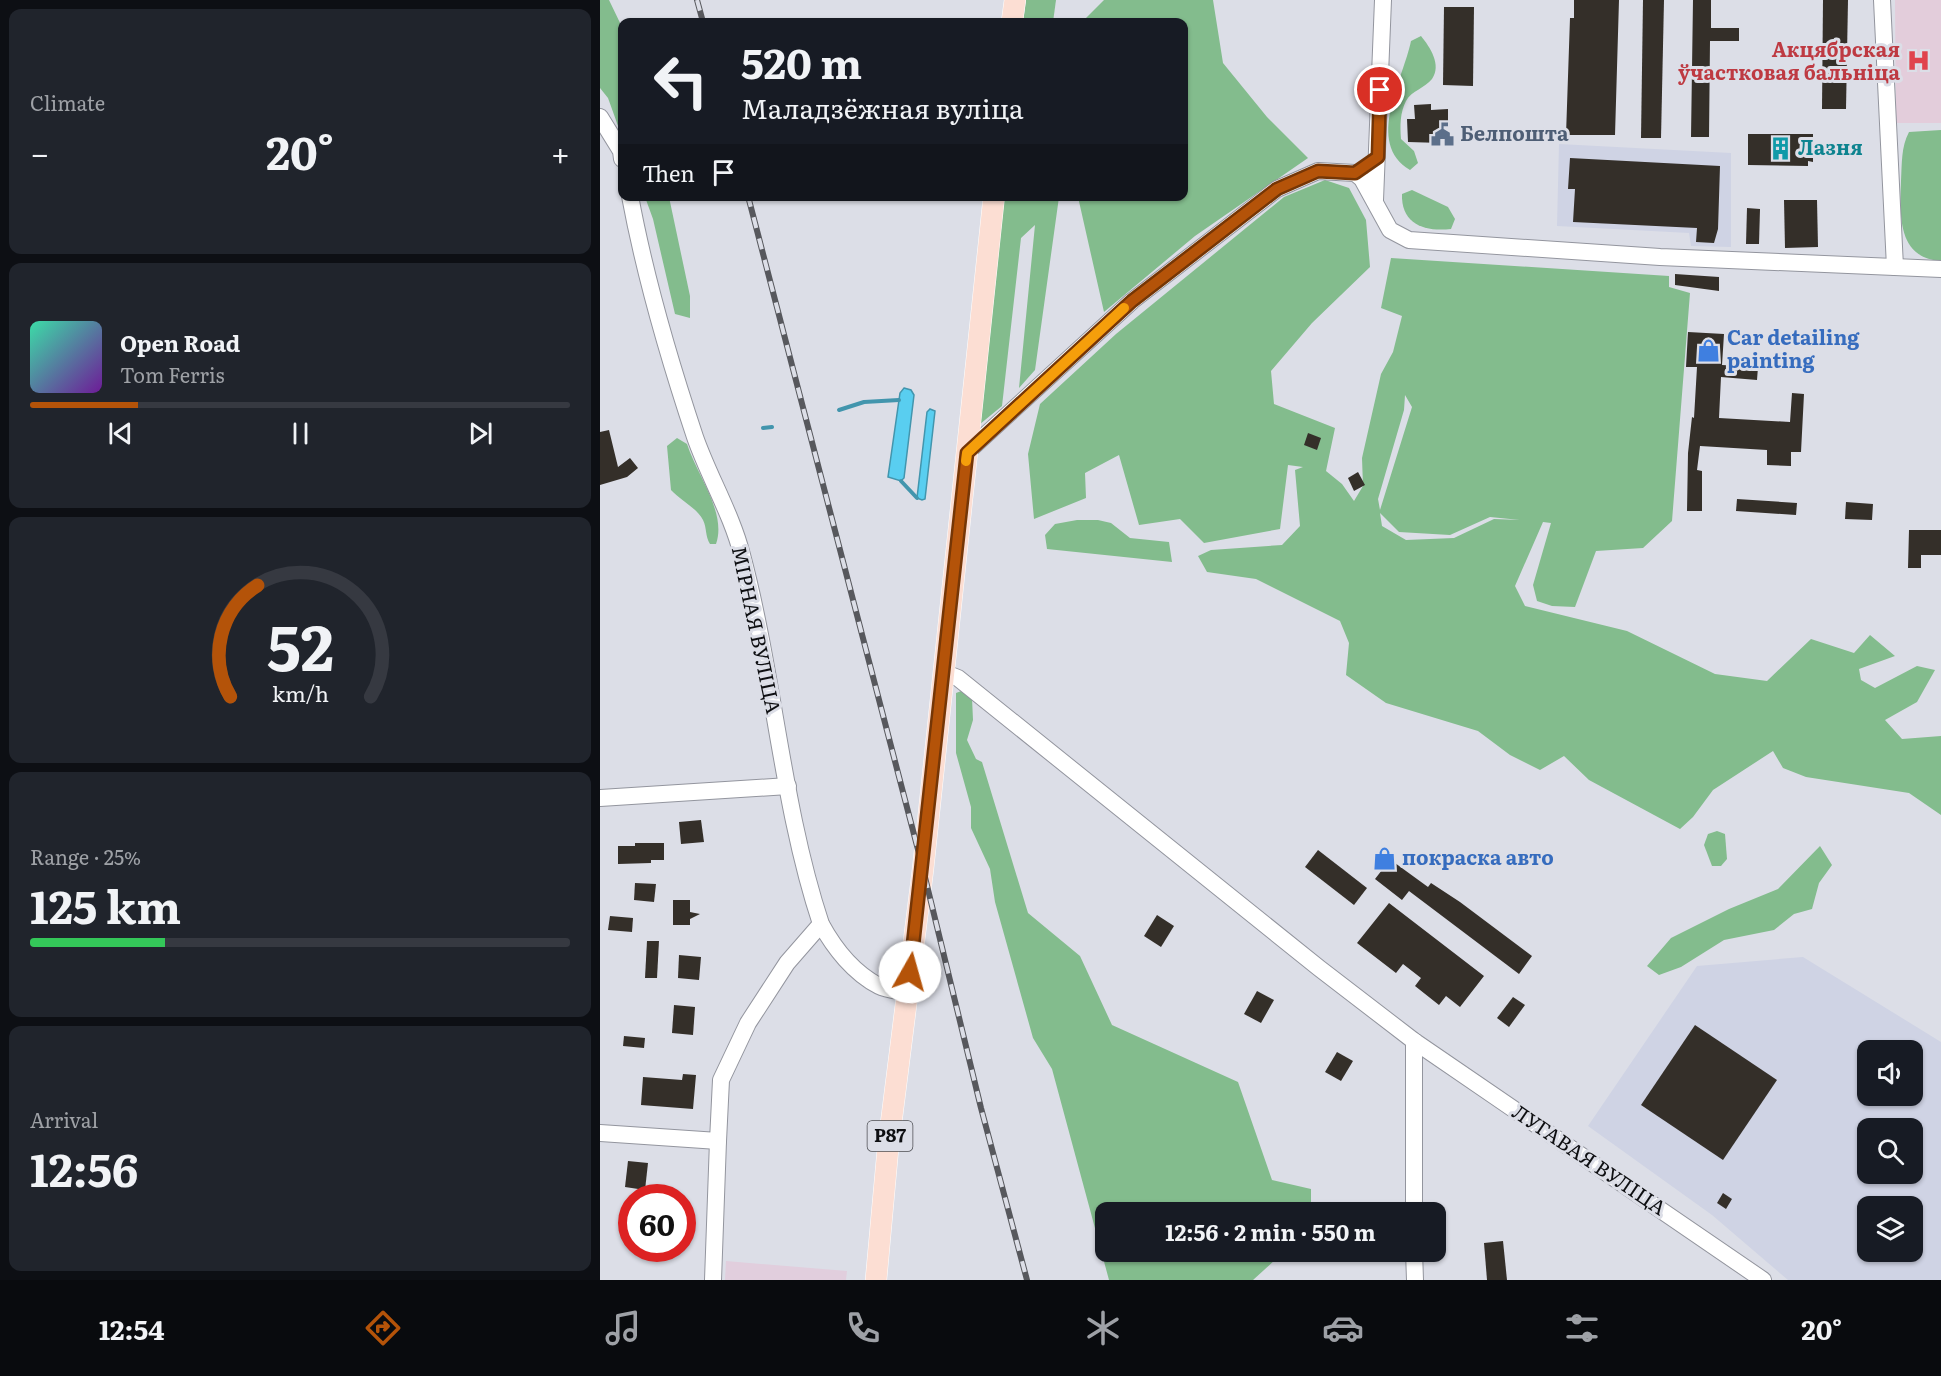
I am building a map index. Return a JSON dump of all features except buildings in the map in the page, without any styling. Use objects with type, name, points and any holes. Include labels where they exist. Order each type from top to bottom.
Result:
[{"type":"main road","points":[[1013,18],[1015,0]]},
{"type":"main road","name":"Р87","points":[[876,1280],[923,869],[993,201]]},
{"type":"street","points":[[1375,204],[1383,0]]},
{"type":"street","points":[[1882,0],[1895,267]]},
{"type":"street","points":[[600,117],[618,146]]},
{"type":"street","points":[[967,453],[1132,301],[1277,189],[1318,171],[1355,173],[1378,157]]},
{"type":"street","points":[[1355,173],[1368,186],[1390,230],[1409,240],[1660,257],[1941,269]]},
{"type":"street","name":"МІРНАЯ ВУЛІЦА","points":[[631,201],[651,285],[696,438],[741,551],[755,604],[788,786],[821,924],[829,938],[851,965],[881,987],[908,993]]},
{"type":"street","name":"ЛУГАВАЯ ВУЛІЦА","points":[[943,672],[958,678],[1310,961],[1414,1041],[1762,1280]]},
{"type":"street","points":[[600,798],[788,786]]},
{"type":"street","points":[[713,1280],[721,1080],[748,1023],[780,973],[821,924]]},
{"type":"street","points":[[1414,1041],[1414,1202]]},
{"type":"street","points":[[600,1133],[718,1141]]},
{"type":"street","points":[[1414,1262],[1415,1280]]},
{"type":"shaded area","name":"Акцябрская ўчастковая бальніца","points":[[1895,0],[1941,0],[1941,123],[1896,123]]},
{"type":"shaded area","points":[[1559,144],[1731,153],[1731,247],[1691,246],[1689,233],[1557,226]]},
{"type":"shaded area","points":[[1803,957],[1941,1042],[1941,1280],[1788,1280],[1712,1215],[1588,1126],[1697,966]]},
{"type":"shaded area","points":[[726,1261],[847,1271],[846,1280],[725,1280]]},
{"type":"green space","points":[[600,0],[609,0],[618,19],[618,126],[608,98],[600,88]]},
{"type":"green space","points":[[1026,0],[1056,0],[1054,18],[1024,18]]},
{"type":"green space","points":[[1104,0],[1213,0],[1223,63],[1267,117],[1308,158],[1195,236],[1104,312],[1079,201],[1188,201],[1188,18],[1086,18]]},
{"type":"green space","points":[[1421,36],[1431,51],[1436,68],[1432,79],[1408,98],[1403,110],[1401,139],[1414,151],[1418,163],[1410,170],[1397,158],[1390,144],[1388,128],[1395,92],[1411,41]]},
{"type":"green space","points":[[1941,130],[1941,261],[1927,258],[1916,252],[1909,243],[1904,233],[1901,194],[1902,156],[1909,132]]},
{"type":"green space","points":[[1325,180],[1349,188],[1366,220],[1370,267],[1312,323],[1271,371],[1274,404],[1335,428],[1326,471],[1342,484],[1354,501],[1363,486],[1362,458],[1381,374],[1393,352],[1402,316],[1381,308],[1391,258],[1669,276],[1669,287],[1690,293],[1672,521],[1643,548],[1596,551],[1575,607],[1552,606],[1537,601],[1533,585],[1551,523],[1543,522],[1515,586],[1525,606],[1627,631],[1715,674],[1767,681],[1811,639],[1854,653],[1870,635],[1895,656],[1859,669],[1861,680],[1875,688],[1917,666],[1935,670],[1917,702],[1885,720],[1902,739],[1941,736],[1941,815],[1909,793],[1806,777],[1783,768],[1773,751],[1713,790],[1693,817],[1680,829],[1589,780],[1564,756],[1540,770],[1510,755],[1478,731],[1386,703],[1346,675],[1349,643],[1340,621],[1256,579],[1207,572],[1198,556],[1211,550],[1282,545],[1300,526],[1295,470],[1303,467],[1288,465],[1280,529],[1204,543],[1180,519],[1139,525],[1119,455],[1085,473],[1086,498],[1034,519],[1028,454],[1040,404],[1116,334],[1284,197]],"holes":[[[1405,395],[1412,407],[1380,510],[1378,499],[1404,410]],[[1380,513],[1399,532],[1450,535],[1490,517],[1520,520],[1494,519],[1454,538],[1406,540],[1382,526]]]},
{"type":"green space","points":[[1412,190],[1448,207],[1455,219],[1451,229],[1423,227],[1410,219],[1405,213],[1402,194]]},
{"type":"green space","points":[[646,201],[670,201],[690,296],[690,318],[675,314],[653,219]]},
{"type":"green space","points":[[1000,201],[1058,201],[1035,370],[1019,388],[1035,225],[1021,238],[1002,406],[974,429]]},
{"type":"green space","points":[[677,438],[687,444],[714,507],[718,520],[716,544],[710,544],[700,516],[671,490],[667,446]]},
{"type":"green space","points":[[1077,520],[1098,520],[1111,523],[1130,538],[1169,542],[1172,562],[1047,549],[1045,535],[1055,524]]},
{"type":"green space","points":[[964,690],[972,698],[973,720],[967,740],[976,759],[982,762],[1028,913],[1080,956],[1112,1025],[1238,1082],[1272,1180],[1311,1189],[1311,1202],[1095,1202],[1095,1228],[1052,1069],[1033,1038],[995,902],[990,869],[971,828],[971,807],[956,753],[956,693]]},
{"type":"green space","points":[[1717,831],[1725,834],[1727,859],[1721,866],[1712,866],[1704,845],[1708,834]]},
{"type":"green space","points":[[1820,846],[1832,865],[1819,883],[1812,909],[1794,914],[1774,930],[1724,940],[1681,967],[1659,975],[1647,966],[1671,938],[1729,909],[1778,889]]},
{"type":"green space","points":[[1104,1262],[1273,1262],[1253,1280],[1109,1280]]},
{"type":"water","points":[[904,388],[911,390],[914,395],[904,478],[901,481],[888,477],[900,393]]},
{"type":"water","points":[[930,409],[935,411],[925,499],[922,500],[917,498],[927,412]]},
{"type":"waterway","points":[[839,410],[864,402],[899,400]]},
{"type":"waterway","points":[[763,428],[772,427]]},
{"type":"waterway","points":[[901,481],[917,498]]},
{"type":"railway","points":[[697,0],[702,18]]},
{"type":"railway","points":[[749,201],[1027,1280]]},
{"type":"slow traffic","points":[[966,461],[967,453],[1124,308]]},
{"type":"place","name":"Акцябрская ўчастковая бальніца","points":[[1918,61]]},
{"type":"place","name":"Белпошта","points":[[1442,134]]},
{"type":"place","name":"Лазня","points":[[1780,148]]},
{"type":"place","name":"Car detailing painting","points":[[1709,350]]},
{"type":"place","name":"покраска авто","points":[[1384,858]]},
{"type":"route","points":[[910,972],[967,453],[1132,301],[1277,189],[1318,171],[1355,173],[1378,157],[1380,90]]}]
